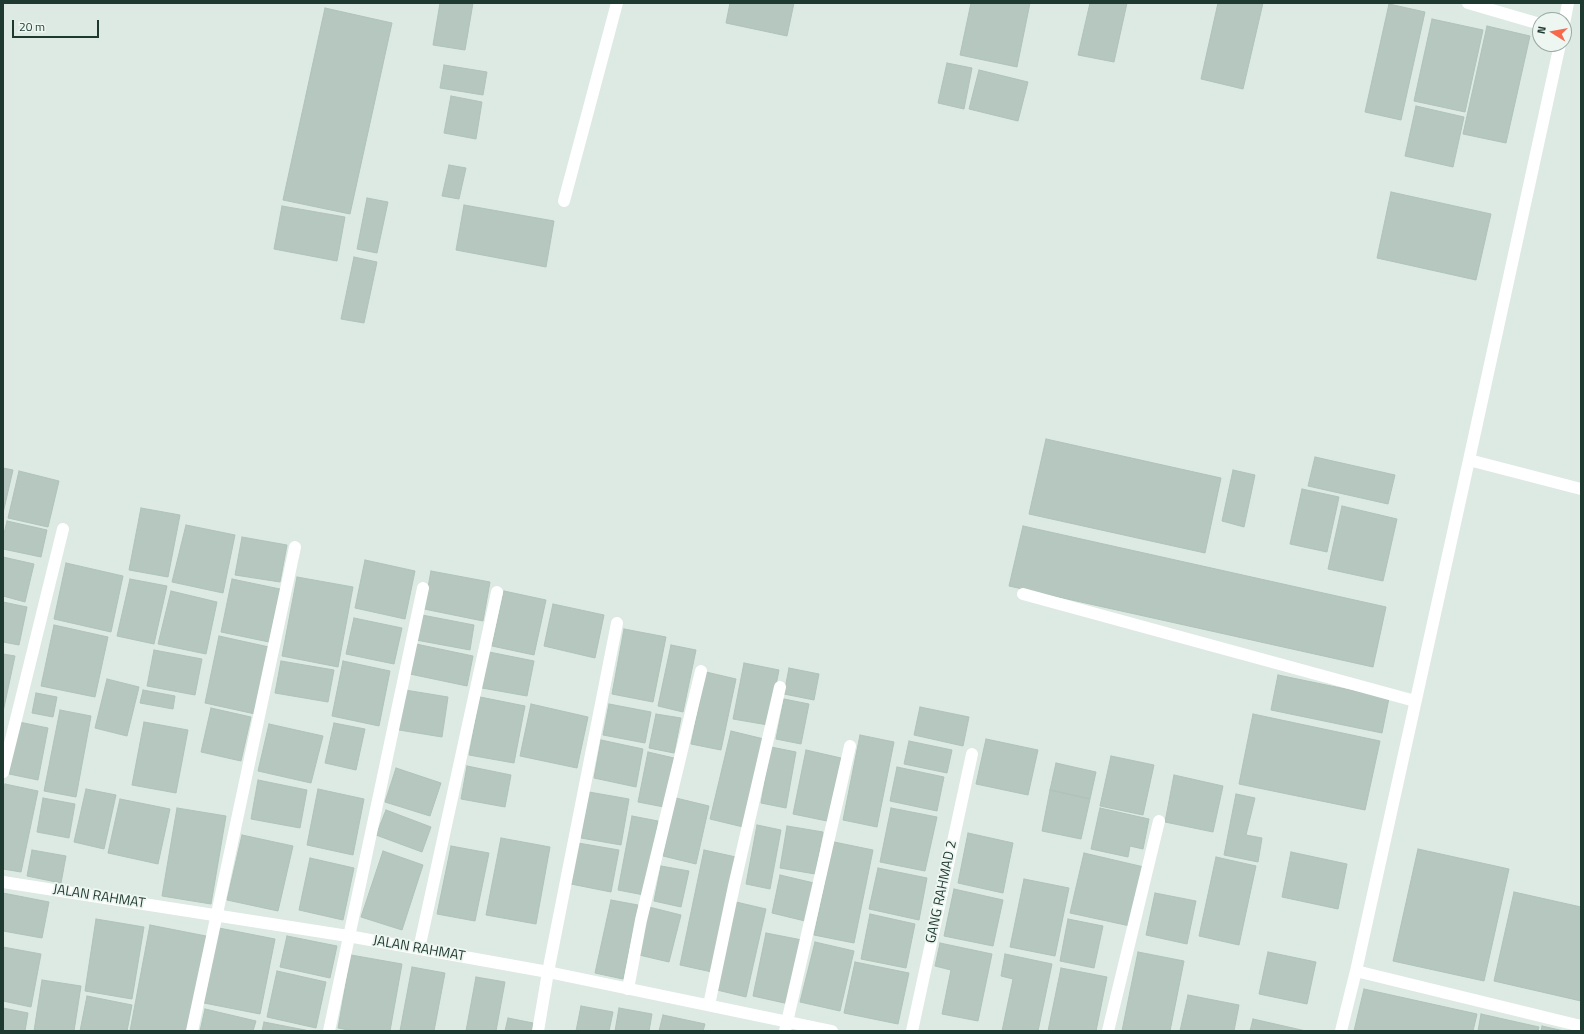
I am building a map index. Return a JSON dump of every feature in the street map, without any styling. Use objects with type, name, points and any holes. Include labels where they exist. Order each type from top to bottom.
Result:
[{"type":"street","points":[[564,201],[617,3]]},
{"type":"street","points":[[1468,3],[1532,22]]},
{"type":"street","points":[[1341,1031],[1356,971],[1558,52]]},
{"type":"street","points":[[1469,460],[1581,489]]},
{"type":"street","points":[[3,772],[63,529]]},
{"type":"street","points":[[192,1031],[295,547]]},
{"type":"street","points":[[328,1031],[423,588]]},
{"type":"street","points":[[419,949],[497,592]]},
{"type":"street","points":[[1023,594],[1415,701]]},
{"type":"street","points":[[538,1031],[548,972],[617,623]]},
{"type":"street","points":[[628,989],[641,920],[701,671]]},
{"type":"street","points":[[709,1006],[734,886],[780,687]]},
{"type":"street","points":[[786,1026],[850,746]]},
{"type":"street","name":"GANG RAHMAD 2","points":[[912,1031],[972,754]]},
{"type":"street","points":[[1108,1031],[1159,821]]},
{"type":"street","name":"JALAN RAHMAT","points":[[3,882],[348,936],[548,972],[709,1006],[786,1026],[832,1031]]},
{"type":"street","points":[[1356,971],[1581,1026]]},
{"type":"building","points":[[440,3],[473,3],[465,50],[433,45]]},
{"type":"building","points":[[730,3],[794,3],[787,36],[726,23]]},
{"type":"building","points":[[971,3],[1030,3],[1017,67],[960,55]]},
{"type":"building","points":[[1090,3],[1127,3],[1114,62],[1078,55]]},
{"type":"building","points":[[1218,3],[1263,3],[1243,89],[1201,79]]},
{"type":"building","points":[[1389,4],[1425,12],[1401,120],[1365,112]]},
{"type":"building","points":[[325,8],[392,23],[350,214],[283,200]]},
{"type":"building","points":[[1432,19],[1483,30],[1465,112],[1414,101]]},
{"type":"building","points":[[1487,26],[1530,36],[1506,143],[1463,134]]},
{"type":"building","points":[[947,63],[972,68],[964,109],[938,103]]},
{"type":"building","points":[[444,65],[487,72],[483,95],[440,88]]},
{"type":"building","points":[[979,70],[1028,82],[1018,121],[969,109]]},
{"type":"building","points":[[451,96],[482,102],[476,139],[444,133]]},
{"type":"building","points":[[1416,106],[1464,117],[1453,167],[1405,156]]},
{"type":"building","points":[[449,165],[466,168],[459,199],[442,196]]},
{"type":"building","points":[[1391,192],[1491,214],[1476,280],[1377,258]]},
{"type":"building","points":[[367,198],[388,202],[377,253],[357,249]]},
{"type":"building","points":[[464,205],[554,221],[546,267],[456,250]]},
{"type":"building","points":[[282,206],[345,217],[337,261],[274,249]]},
{"type":"building","points":[[354,257],[377,262],[364,323],[341,319]]},
{"type":"building","points":[[1046,439],[1221,478],[1205,553],[1029,514]]},
{"type":"building","points":[[1315,457],[1395,475],[1388,504],[1308,486]]},
{"type":"building","points":[[3,468],[13,470],[3,513]]},
{"type":"building","points":[[1233,470],[1255,475],[1244,527],[1222,521]]},
{"type":"building","points":[[19,471],[59,481],[48,527],[8,518]]},
{"type":"building","points":[[1302,489],[1339,497],[1327,552],[1290,544]]},
{"type":"building","points":[[1342,506],[1397,519],[1383,581],[1328,569]]},
{"type":"building","points":[[141,508],[180,515],[168,577],[129,570]]},
{"type":"building","points":[[7,521],[47,530],[41,557],[3,549],[3,538]]},
{"type":"building","points":[[186,525],[235,535],[223,593],[172,582]]},
{"type":"building","points":[[1023,526],[1386,607],[1373,667],[1009,586]]},
{"type":"building","points":[[242,537],[287,545],[280,582],[235,575]]},
{"type":"building","points":[[3,557],[34,564],[25,602],[3,596]]},
{"type":"building","points":[[365,560],[415,571],[405,619],[355,608]]},
{"type":"building","points":[[66,563],[123,576],[111,632],[54,619]]},
{"type":"building","points":[[431,571],[490,582],[483,621],[424,609]]},
{"type":"building","points":[[297,577],[353,587],[338,667],[282,656]]},
{"type":"building","points":[[130,579],[167,586],[154,644],[117,636]]},
{"type":"building","points":[[232,579],[280,589],[269,642],[221,632]]},
{"type":"building","points":[[171,591],[217,602],[206,654],[158,644]]},
{"type":"building","points":[[504,591],[546,600],[534,655],[492,646]]},
{"type":"building","points":[[3,602],[27,607],[19,645],[3,642]]},
{"type":"building","points":[[553,604],[604,615],[595,658],[544,646]]},
{"type":"building","points":[[422,615],[474,625],[470,650],[416,640]]},
{"type":"building","points":[[354,618],[402,628],[394,664],[346,654]]},
{"type":"building","points":[[54,625],[108,637],[95,697],[41,686]]},
{"type":"building","points":[[624,629],[666,637],[653,702],[612,694]]},
{"type":"building","points":[[219,636],[269,647],[255,714],[205,703]]},
{"type":"building","points":[[416,644],[473,656],[467,686],[410,674]]},
{"type":"building","points":[[671,645],[696,650],[683,712],[658,706]]},
{"type":"building","points":[[154,650],[202,659],[195,695],[147,686]]},
{"type":"building","points":[[489,652],[534,661],[527,696],[482,688]]},
{"type":"building","points":[[3,654],[15,656],[3,712]]},
{"type":"building","points":[[281,661],[334,670],[328,702],[275,693]]},
{"type":"building","points":[[343,661],[390,671],[379,726],[332,716]]},
{"type":"building","points":[[744,663],[779,670],[768,725],[733,719]]},
{"type":"building","points":[[789,668],[819,674],[814,700],[784,694]]},
{"type":"building","points":[[706,672],[736,679],[721,750],[691,744]]},
{"type":"building","points":[[1278,675],[1389,698],[1382,733],[1271,710]]},
{"type":"building","points":[[107,679],[139,687],[127,736],[95,728]]},
{"type":"building","points":[[143,690],[175,696],[173,709],[140,703]]},
{"type":"building","points":[[405,690],[448,697],[442,737],[399,730]]},
{"type":"building","points":[[36,693],[57,697],[53,717],[32,713]]},
{"type":"building","points":[[480,697],[525,706],[514,763],[469,755]]},
{"type":"building","points":[[784,699],[809,704],[801,744],[776,739]]},
{"type":"building","points":[[531,704],[588,717],[577,768],[520,756]]},
{"type":"building","points":[[609,704],[651,712],[645,743],[603,735]]},
{"type":"building","points":[[920,707],[969,717],[963,746],[914,735]]},
{"type":"building","points":[[211,708],[251,717],[241,761],[201,752]]},
{"type":"building","points":[[60,710],[91,716],[76,797],[44,791]]},
{"type":"building","points":[[656,714],[681,718],[674,753],[649,748]]},
{"type":"building","points":[[1253,714],[1380,741],[1365,810],[1239,784]]},
{"type":"building","points":[[19,722],[48,728],[38,780],[9,774]]},
{"type":"building","points":[[144,722],[188,730],[176,793],[132,785]]},
{"type":"building","points":[[334,723],[365,729],[356,770],[325,763]]},
{"type":"building","points":[[269,724],[323,736],[311,783],[258,771]]},
{"type":"building","points":[[731,731],[764,739],[743,827],[710,819]]},
{"type":"building","points":[[860,735],[894,742],[877,827],[843,820]]},
{"type":"building","points":[[986,739],[1038,750],[1028,795],[976,784]]},
{"type":"building","points":[[601,740],[643,749],[636,787],[594,778]]},
{"type":"building","points":[[909,741],[952,750],[947,773],[904,764]]},
{"type":"building","points":[[771,747],[796,752],[786,808],[761,803]]},
{"type":"building","points":[[806,750],[841,758],[827,821],[793,814]]},
{"type":"building","points":[[648,752],[674,758],[664,807],[638,802]]},
{"type":"building","points":[[1111,756],[1154,765],[1143,815],[1100,806]]},
{"type":"building","points":[[1056,763],[1096,772],[1090,799],[1050,790]]},
{"type":"building","points":[[467,766],[511,775],[505,807],[461,799]]},
{"type":"building","points":[[897,767],[944,777],[937,811],[890,801]]},
{"type":"building","points":[[396,768],[441,783],[430,816],[385,802]]},
{"type":"building","points":[[1174,775],[1223,786],[1213,832],[1165,822]]},
{"type":"building","points":[[258,780],[307,790],[300,828],[251,819]]},
{"type":"building","points":[[5,784],[38,791],[21,872],[3,869],[3,792]]},
{"type":"building","points":[[86,789],[116,795],[104,849],[74,842]]},
{"type":"building","points":[[318,789],[364,799],[353,855],[307,845]]},
{"type":"building","points":[[1050,790],[1090,799],[1081,839],[1042,831]]},
{"type":"building","points":[[589,792],[629,799],[621,845],[581,838]]},
{"type":"building","points":[[1236,794],[1255,798],[1246,835],[1262,838],[1258,862],[1224,855]]},
{"type":"building","points":[[43,798],[75,804],[69,838],[37,832]]},
{"type":"building","points":[[676,798],[709,806],[696,864],[663,856]]},
{"type":"building","points":[[120,799],[170,809],[158,864],[108,853]]},
{"type":"building","points":[[177,808],[226,816],[211,904],[162,896]]},
{"type":"building","points":[[891,808],[937,817],[925,871],[880,862]]},
{"type":"building","points":[[1100,808],[1149,819],[1143,849],[1130,846],[1128,857],[1091,849]]},
{"type":"building","points":[[386,810],[431,827],[422,852],[376,835]]},
{"type":"building","points":[[632,816],[658,821],[644,895],[618,890]]},
{"type":"building","points":[[757,825],[781,830],[770,889],[746,884]]},
{"type":"building","points":[[787,826],[823,832],[815,874],[780,868]]},
{"type":"building","points":[[968,833],[1013,843],[1003,893],[958,883]]},
{"type":"building","points":[[242,835],[293,846],[278,911],[227,900]]},
{"type":"building","points":[[501,838],[550,847],[536,924],[486,915]]},
{"type":"building","points":[[834,842],[873,850],[854,943],[814,935]]},
{"type":"building","points":[[578,843],[619,850],[611,892],[571,884]]},
{"type":"building","points":[[451,846],[489,853],[475,921],[437,914]]},
{"type":"building","points":[[1418,849],[1509,869],[1484,981],[1393,961]]},
{"type":"building","points":[[32,850],[66,856],[61,883],[27,876]]},
{"type":"building","points":[[704,850],[736,857],[712,972],[680,965]]},
{"type":"building","points":[[383,851],[423,865],[402,930],[361,917]]},
{"type":"building","points":[[1291,852],[1347,864],[1338,909],[1282,897]]},
{"type":"building","points":[[1084,853],[1144,867],[1130,926],[1070,913]]},
{"type":"building","points":[[1216,857],[1256,866],[1239,945],[1199,936]]},
{"type":"building","points":[[310,858],[354,868],[343,920],[299,910]]},
{"type":"building","points":[[661,866],[689,871],[681,907],[654,901]]},
{"type":"building","points":[[878,868],[927,878],[919,920],[869,909]]},
{"type":"building","points":[[780,875],[814,883],[805,921],[772,913]]},
{"type":"building","points":[[1024,879],[1069,888],[1055,956],[1010,947]]},
{"type":"building","points":[[954,889],[1003,900],[993,946],[944,936]]},
{"type":"building","points":[[1514,892],[1581,907],[1581,1001],[1494,981]]},
{"type":"building","points":[[3,893],[49,902],[42,938],[3,931]]},
{"type":"building","points":[[1155,893],[1196,901],[1187,944],[1146,935]]},
{"type":"building","points":[[611,900],[638,905],[623,979],[595,973]]},
{"type":"building","points":[[736,902],[766,909],[746,997],[717,990]]},
{"type":"building","points":[[649,907],[681,915],[669,962],[639,955]]},
{"type":"building","points":[[870,914],[915,924],[906,968],[861,959]]},
{"type":"building","points":[[96,919],[144,927],[132,999],[85,991]]},
{"type":"building","points":[[1068,919],[1103,926],[1094,968],[1060,961]]},
{"type":"building","points":[[150,925],[206,936],[188,1031],[130,1031]]},
{"type":"building","points":[[219,928],[275,939],[260,1014],[204,1003]]},
{"type":"building","points":[[766,933],[802,940],[789,1004],[753,996]]},
{"type":"building","points":[[287,936],[337,946],[330,978],[280,967]]},
{"type":"building","points":[[815,942],[854,951],[840,1011],[800,1002]]},
{"type":"building","points":[[940,943],[992,954],[978,1021],[942,1014],[951,970],[935,966]]},
{"type":"building","points":[[3,947],[41,954],[31,1007],[3,1001]]},
{"type":"building","points":[[1138,952],[1184,961],[1170,1031],[1122,1031]]},
{"type":"building","points":[[1268,952],[1316,962],[1307,1004],[1259,994]]},
{"type":"building","points":[[1005,954],[1052,964],[1038,1031],[1002,1031],[1013,979],[1001,976]]},
{"type":"building","points":[[351,955],[402,964],[390,1031],[354,1031],[338,1028]]},
{"type":"building","points":[[855,962],[909,973],[898,1024],[844,1013]]},
{"type":"building","points":[[412,967],[445,973],[434,1031],[400,1031]]},
{"type":"building","points":[[1061,968],[1107,977],[1096,1031],[1048,1031]]},
{"type":"building","points":[[277,971],[326,982],[316,1028],[267,1017]]},
{"type":"building","points":[[476,977],[505,982],[496,1031],[466,1031]]},
{"type":"building","points":[[42,980],[81,986],[74,1031],[34,1031]]},
{"type":"building","points":[[1364,989],[1477,1014],[1473,1031],[1354,1031]]},
{"type":"building","points":[[1188,995],[1239,1005],[1234,1031],[1180,1031]]},
{"type":"building","points":[[87,996],[132,1005],[127,1031],[80,1031]]},
{"type":"building","points":[[581,1006],[613,1012],[609,1031],[576,1031]]},
{"type":"building","points":[[3,1008],[28,1013],[25,1031],[3,1031]]},
{"type":"building","points":[[619,1008],[652,1014],[649,1031],[615,1031]]},
{"type":"building","points":[[205,1009],[256,1021],[253,1031],[200,1031]]},
{"type":"building","points":[[1481,1014],[1539,1027],[1538,1031],[1478,1031]]},
{"type":"building","points":[[663,1015],[705,1024],[703,1031],[659,1031]]},
{"type":"building","points":[[508,1018],[533,1023],[532,1031],[505,1031]]},
{"type":"building","points":[[1253,1019],[1306,1031],[1250,1031]]},
{"type":"building","points":[[264,1022],[310,1031],[262,1031]]},
{"type":"building","points":[[1542,1026],[1564,1031],[1541,1031]]}]
